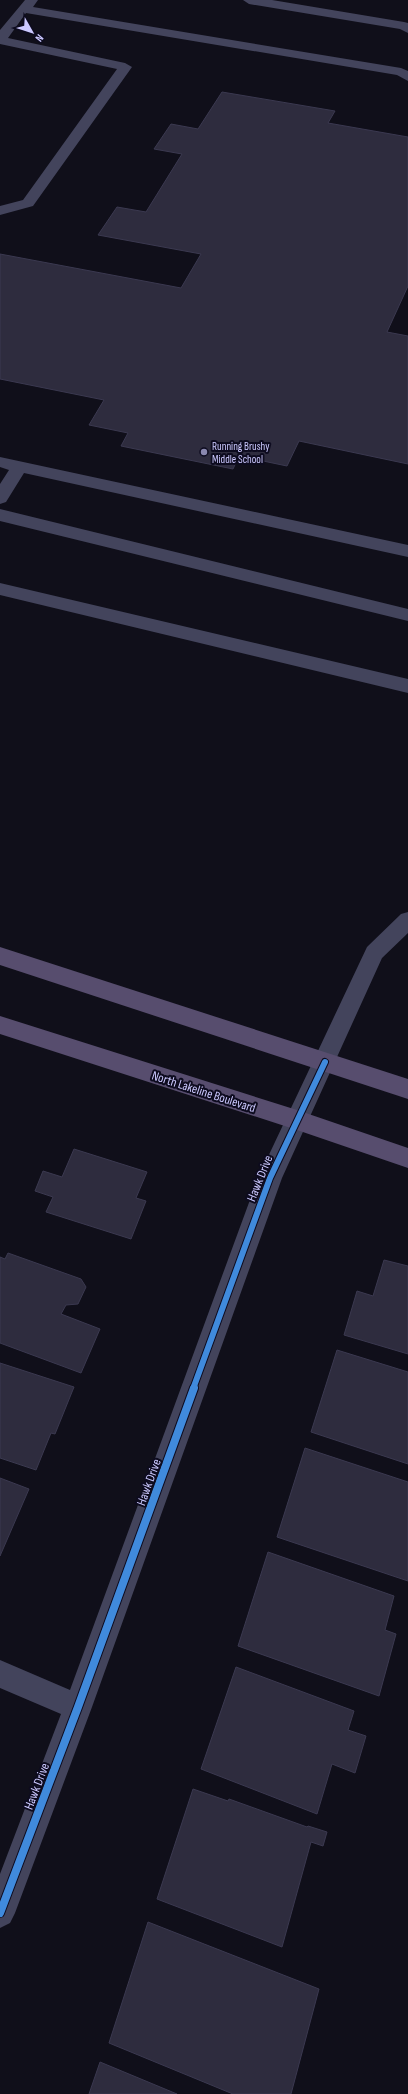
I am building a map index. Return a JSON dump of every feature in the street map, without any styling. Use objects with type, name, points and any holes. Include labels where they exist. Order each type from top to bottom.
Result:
[{"type":"main road","points":[[0,956],[408,1089]]},
{"type":"main road","name":"North Lakeline Boulevard","points":[[0,1025],[297,1120],[408,1158]]},
{"type":"street","points":[[249,0],[404,26],[408,29]]},
{"type":"street","points":[[0,210],[28,203],[125,67],[0,40],[27,4],[406,72]]},
{"type":"street","points":[[0,462],[408,551]]},
{"type":"street","points":[[0,498],[20,466]]},
{"type":"street","points":[[0,515],[408,615]]},
{"type":"street","points":[[0,589],[408,686]]},
{"type":"street","name":"Hawk Drive","points":[[0,1913],[78,1707],[267,1186],[325,1062],[349,1005],[374,954],[408,920]]},
{"type":"street","points":[[0,1674],[78,1707]]},
{"type":"building","points":[[222,92],[335,111],[328,123],[408,137],[408,286],[387,332],[408,336],[408,464],[299,441],[287,466],[239,456],[233,469],[121,446],[128,433],[89,425],[104,400],[0,379],[0,254],[181,288],[201,254],[98,235],[117,207],[146,212],[182,154],[154,149],[171,124],[198,129]]},
{"type":"building","points":[[74,1149],[147,1172],[136,1198],[146,1201],[131,1239],[46,1212],[53,1197],[35,1191],[43,1171],[62,1177]]},
{"type":"building","points":[[8,1253],[81,1279],[86,1287],[78,1304],[66,1305],[61,1314],[100,1329],[81,1373],[0,1343],[0,1257],[5,1259]]},
{"type":"building","points":[[384,1260],[408,1266],[408,1354],[344,1335],[357,1291],[373,1296]]},
{"type":"building","points":[[337,1350],[408,1372],[408,1464],[311,1432]]},
{"type":"building","points":[[0,1363],[74,1387],[55,1434],[51,1433],[36,1470],[0,1458]]},
{"type":"building","points":[[305,1448],[408,1482],[408,1581],[277,1537]]},
{"type":"building","points":[[0,1478],[29,1489],[0,1556]]},
{"type":"building","points":[[268,1552],[394,1596],[385,1630],[396,1634],[379,1696],[238,1646]]},
{"type":"building","points":[[236,1667],[354,1711],[348,1730],[366,1736],[355,1773],[332,1764],[317,1814],[201,1769]]},
{"type":"building","points":[[193,1789],[228,1801],[229,1799],[307,1827],[308,1826],[327,1832],[323,1846],[311,1842],[282,1947],[157,1899]]},
{"type":"building","points":[[148,1922],[319,1989],[291,2094],[233,2094],[109,2043]]},
{"type":"building","points":[[100,2062],[177,2094],[89,2094]]},
{"type":"cycle path","points":[[0,1913],[78,1707],[270,1178],[325,1062]]},
{"type":"place","name":"Running Brushy Middle School","points":[[204,452]]}]
